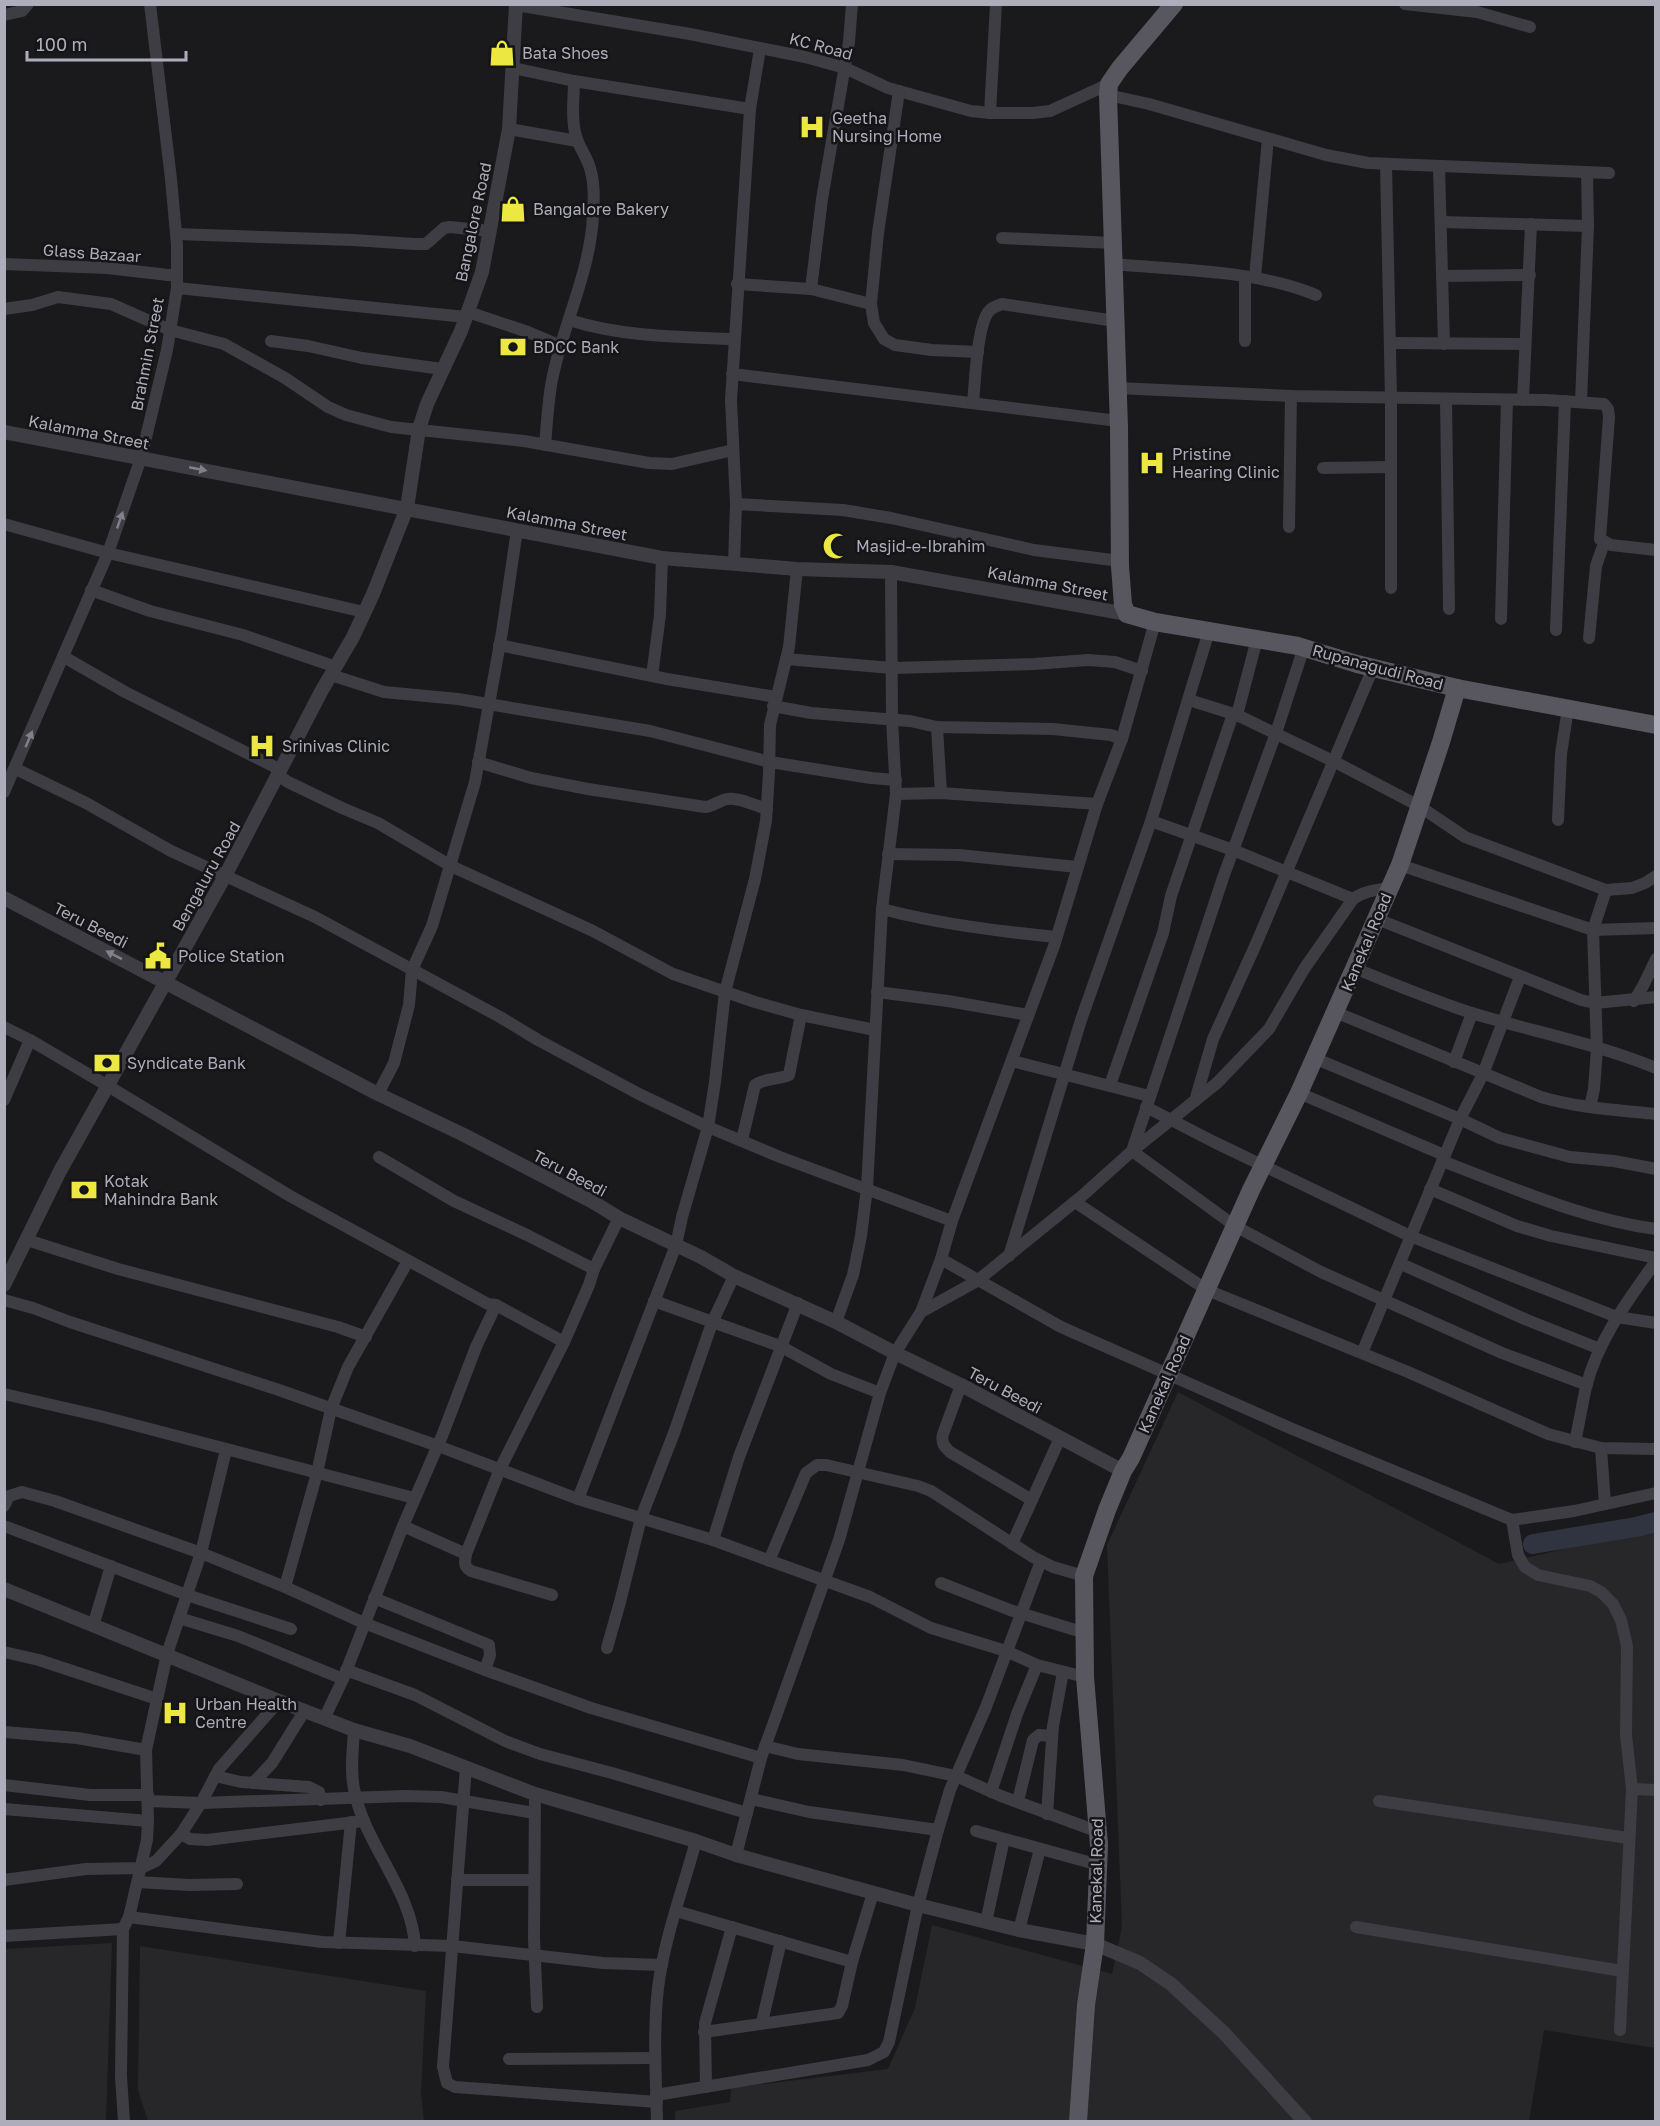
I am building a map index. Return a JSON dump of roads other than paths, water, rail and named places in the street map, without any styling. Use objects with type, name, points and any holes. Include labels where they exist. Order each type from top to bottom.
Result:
[{"type":"main road","points":[[1126,614],[1121,589],[1120,563],[1118,388],[1108,89],[1120,68],[1174,4]]},
{"type":"main road","name":"Rupanagudi Road","points":[[1126,614],[1155,622],[1304,647],[1373,669],[1457,688],[1656,725]]},
{"type":"main road","name":"Kanekal Road","points":[[1078,2121],[1086,2005],[1095,1944],[1099,1865],[1099,1832],[1085,1677],[1084,1576],[1123,1471],[1131,1458],[1235,1226],[1299,1093],[1400,865],[1457,688]]},
{"type":"street","points":[[4,15],[21,10],[28,4]]},
{"type":"street","name":"Brahmin Street","points":[[4,792],[16,770],[108,553],[141,458],[164,366],[177,282],[176,234],[150,4]]},
{"type":"street","points":[[812,289],[822,199],[845,68],[852,4]]},
{"type":"street","points":[[990,113],[996,4]]},
{"type":"street","points":[[1405,4],[1477,12],[1530,27]]},
{"type":"street","name":"KC Road","points":[[516,5],[657,28],[805,57],[845,68],[888,88],[971,111],[1033,113],[1050,111],[1108,89]]},
{"type":"street","name":"Bangalore Road","points":[[407,508],[419,429],[482,272],[509,129],[516,5]]},
{"type":"street","points":[[734,563],[736,504],[730,400],[750,109],[760,49]]},
{"type":"street","points":[[513,69],[750,109]]},
{"type":"street","points":[[545,444],[551,382],[582,282],[590,247],[593,216],[594,184],[589,164],[577,141],[574,129],[574,81]]},
{"type":"street","points":[[1108,89],[1149,104],[1268,139],[1368,164],[1609,173]]},
{"type":"street","points":[[899,91],[878,233],[871,304],[874,322],[884,339],[895,345],[932,350],[978,352]]},
{"type":"street","points":[[509,129],[577,141]]},
{"type":"street","points":[[1245,341],[1250,277],[1268,139]]},
{"type":"street","points":[[1386,165],[1391,398],[1391,588]]},
{"type":"street","points":[[1439,167],[1444,344]]},
{"type":"street","points":[[1581,402],[1588,225],[1587,172]]},
{"type":"street","points":[[1440,222],[1588,225]]},
{"type":"street","points":[[1523,400],[1531,224]]},
{"type":"street","points":[[176,234],[426,244],[444,228],[490,231]]},
{"type":"street","points":[[1002,238],[1113,243]]},
{"type":"street","name":"Glass Bazaar","points":[[4,264],[108,268],[177,282],[467,314],[528,332],[561,346]]},
{"type":"street","points":[[1113,264],[1250,277],[1297,287],[1317,295]]},
{"type":"street","points":[[1442,276],[1530,275]]},
{"type":"street","points":[[737,284],[812,289],[871,304]]},
{"type":"street","points":[[4,309],[32,305],[58,297],[111,304],[170,330],[224,344],[285,378],[328,407],[346,415],[391,427],[545,444],[649,463],[672,464],[733,450]]},
{"type":"street","points":[[973,404],[978,352],[986,315],[991,308],[1002,304],[1115,321]]},
{"type":"street","points":[[569,320],[591,327],[660,337],[734,339]]},
{"type":"street","points":[[271,342],[308,346],[362,358],[442,369]]},
{"type":"street","points":[[1390,343],[1525,344]]},
{"type":"street","points":[[732,374],[1118,421]]},
{"type":"street","points":[[1118,388],[1290,396],[1564,401],[1604,404],[1608,410],[1600,539],[1604,543],[1625,548],[1656,550]]},
{"type":"street","points":[[1289,526],[1290,396]]},
{"type":"street","points":[[1446,399],[1449,609]]},
{"type":"street","points":[[1501,619],[1507,400]]},
{"type":"street","points":[[1556,630],[1564,401]]},
{"type":"street","name":"Kalamma Street","points":[[4,432],[662,558],[797,569],[891,572],[1126,614]]},
{"type":"street","points":[[1323,468],[1391,467]]},
{"type":"street","points":[[736,504],[843,510],[891,518],[1034,550],[1120,563]]},
{"type":"street","name":"Bengaluru Road","points":[[4,1285],[60,1171],[225,876],[364,612],[407,508]]},
{"type":"street","points":[[4,524],[108,553],[364,612]]},
{"type":"street","points":[[378,1094],[394,1063],[409,1005],[412,970],[432,926],[475,782],[517,530]]},
{"type":"street","points":[[1589,638],[1596,566],[1604,543]]},
{"type":"street","points":[[652,676],[660,615],[662,558]]},
{"type":"street","points":[[578,1499],[676,1245],[708,1127],[726,992],[755,879],[767,809],[770,725],[792,629],[797,569]]},
{"type":"street","points":[[837,1322],[853,1275],[867,1188],[882,909],[896,794],[892,719],[891,572]]},
{"type":"street","points":[[91,590],[150,611],[243,635],[384,692],[458,699],[488,706],[650,730],[770,762],[896,780]]},
{"type":"street","points":[[736,1855],[763,1752],[839,1540],[860,1472],[880,1393],[895,1353],[921,1312],[941,1260],[952,1221],[1012,1061],[1056,936],[1097,804],[1122,739],[1155,622]]},
{"type":"street","points":[[1009,1256],[1081,1020],[1151,821],[1209,631]]},
{"type":"street","points":[[1110,1085],[1163,933],[1171,896],[1235,715],[1257,639]]},
{"type":"street","points":[[499,645],[775,702],[811,713],[892,719],[937,727],[1053,729],[1111,735],[1122,739]]},
{"type":"street","points":[[1132,1151],[1304,647]]},
{"type":"street","points":[[64,657],[125,692],[280,772],[288,782],[378,823],[451,866],[593,931],[673,974],[801,1015],[875,1030]]},
{"type":"street","points":[[786,659],[892,668],[1088,660],[1115,662],[1142,671]]},
{"type":"street","points":[[1195,1101],[1213,1039],[1335,762],[1373,669]]},
{"type":"street","points":[[1189,700],[1235,715],[1335,762],[1419,806],[1465,837],[1605,890],[1632,888],[1656,876]]},
{"type":"street","points":[[1558,820],[1561,754],[1568,708]]},
{"type":"street","points":[[937,727],[941,793]]},
{"type":"street","points":[[478,762],[531,778],[618,794],[705,807],[712,807],[725,799],[732,799],[767,809]]},
{"type":"street","points":[[16,770],[86,803],[171,851],[315,917],[639,1094],[708,1127],[780,1157],[952,1221]]},
{"type":"street","points":[[896,794],[941,793],[1097,804]]},
{"type":"street","points":[[1151,821],[1233,850],[1353,899]]},
{"type":"street","points":[[888,854],[959,855],[1077,867]]},
{"type":"street","points":[[1400,865],[1593,930],[1656,928]]},
{"type":"street","points":[[921,1312],[977,1281],[1217,1083],[1269,1029],[1304,969],[1353,899],[1373,890],[1389,888]]},
{"type":"street","points":[[1590,1107],[1594,1089],[1596,1049],[1593,930],[1605,890]]},
{"type":"street","name":"Teru Beedi","points":[[4,898],[378,1094],[464,1135],[593,1202],[619,1218],[734,1276],[837,1322],[1123,1471]]},
{"type":"street","points":[[882,909],[987,929],[1056,936]]},
{"type":"street","points":[[1377,919],[1581,1000],[1595,1003],[1656,998]]},
{"type":"street","points":[[1634,1001],[1644,986],[1656,959]]},
{"type":"street","points":[[1354,968],[1472,1013],[1637,1060],[1656,1068]]},
{"type":"street","points":[[1362,1353],[1401,1264],[1410,1236],[1443,1158],[1483,1074],[1520,977]]},
{"type":"street","points":[[877,992],[1028,1015]]},
{"type":"street","points":[[1335,1012],[1541,1096],[1590,1107],[1656,1114]]},
{"type":"street","points":[[1454,1062],[1472,1013]]},
{"type":"street","points":[[742,1140],[755,1086],[759,1082],[789,1075],[801,1015]]},
{"type":"street","points":[[4,1027],[108,1086],[290,1196],[488,1304],[496,1305],[564,1342]]},
{"type":"street","points":[[4,1100],[30,1040]]},
{"type":"street","points":[[1314,1058],[1500,1138],[1570,1157],[1614,1161],[1656,1169]]},
{"type":"street","points":[[1012,1061],[1110,1085],[1148,1101],[1172,1119],[1263,1166],[1410,1236],[1617,1317],[1656,1323]]},
{"type":"street","points":[[1299,1093],[1443,1158],[1563,1206],[1611,1221],[1656,1229]]},
{"type":"street","points":[[1132,1151],[1235,1226],[1322,1272],[1502,1353],[1587,1385]]},
{"type":"street","points":[[379,1157],[454,1200],[594,1269]]},
{"type":"street","points":[[1430,1188],[1528,1229],[1656,1260],[1617,1317],[1600,1348],[1587,1385],[1575,1442]]},
{"type":"street","points":[[1075,1202],[1207,1290],[1362,1353],[1548,1434],[1601,1448],[1656,1449]]},
{"type":"street","points":[[552,1594],[471,1571],[466,1568],[466,1554],[500,1469],[564,1342],[594,1269],[619,1218]]},
{"type":"street","points":[[27,1240],[118,1269],[338,1327],[366,1337]]},
{"type":"street","points":[[941,1260],[1061,1327],[1290,1428],[1512,1520],[1656,1493]]},
{"type":"street","points":[[285,1587],[317,1473],[331,1409],[348,1367],[408,1261]]},
{"type":"street","points":[[1401,1264],[1527,1320],[1600,1348]]},
{"type":"street","points":[[607,1648],[621,1602],[641,1518],[674,1433],[712,1323],[734,1276]]},
{"type":"street","points":[[4,1300],[438,1446],[578,1499],[713,1540],[870,1598],[931,1628],[1006,1651],[1037,1665],[1085,1677]]},
{"type":"street","points":[[654,1301],[780,1346],[831,1374],[880,1393]]},
{"type":"street","points":[[713,1540],[739,1457],[798,1303]]},
{"type":"street","points":[[325,1717],[345,1674],[476,1347],[496,1305]]},
{"type":"street","points":[[961,1385],[943,1434],[944,1446],[950,1452],[1032,1500]]},
{"type":"street","points":[[4,1394],[100,1416],[414,1498]]},
{"type":"street","points":[[1012,1544],[1060,1438]]},
{"type":"street","points":[[1601,1448],[1605,1504]]},
{"type":"street","points":[[124,2121],[121,2076],[123,1929],[129,1917],[138,1882],[148,1821],[146,1750],[167,1654],[201,1553],[226,1450]]},
{"type":"street","points":[[770,1561],[806,1473],[817,1465],[860,1472],[918,1486],[930,1491],[1041,1561],[1084,1576]]},
{"type":"street","points":[[4,1506],[9,1496],[22,1492],[55,1501],[201,1553],[285,1587],[364,1623],[591,1708],[763,1752],[903,1765],[956,1776],[1047,1814],[1099,1832]]},
{"type":"street","points":[[1512,1520],[1514,1541],[1525,1567],[1538,1575],[1590,1586],[1601,1592],[1613,1604],[1621,1620],[1627,1646],[1626,1735],[1632,1789],[1620,2030]]},
{"type":"street","points":[[4,1526],[187,1595],[291,1629]]},
{"type":"street","points":[[403,1526],[466,1554]]},
{"type":"street","points":[[466,1767],[443,2067],[447,2083],[454,2087],[656,2099],[706,2087],[878,2057],[884,2052],[889,2042],[918,1905],[938,1830],[956,1776],[986,1707],[1041,1561]]},
{"type":"street","points":[[93,1626],[111,1566]]},
{"type":"street","points":[[941,1583],[1021,1614],[1085,1633]]},
{"type":"street","points":[[4,1589],[354,1730],[410,1746],[535,1794],[736,1855],[873,1893],[1019,1930],[1095,1944],[1140,1963],[1171,1984],[1225,2034],[1305,2121]]},
{"type":"street","points":[[374,1598],[489,1645],[490,1655],[485,1670]]},
{"type":"street","points":[[180,1618],[345,1674],[415,1695],[505,1741],[540,1754],[747,1814]]},
{"type":"street","points":[[4,1652],[39,1660],[157,1699]]},
{"type":"street","points":[[991,1792],[1017,1714],[1037,1665]]},
{"type":"street","points":[[1047,1814],[1052,1736],[1063,1672]]},
{"type":"street","points":[[4,1880],[86,1869],[141,1868],[156,1861],[181,1834],[215,1776],[279,1701]]},
{"type":"street","points":[[253,1783],[272,1763],[305,1710]]},
{"type":"street","points":[[339,1942],[358,1821],[352,1767],[354,1730]]},
{"type":"street","points":[[4,1732],[77,1738],[146,1750]]},
{"type":"street","points":[[1018,1802],[1033,1740],[1039,1735],[1052,1736]]},
{"type":"street","points":[[215,1776],[253,1783],[309,1787],[319,1792],[321,1800]]},
{"type":"street","points":[[4,1785],[90,1795],[201,1803],[405,1796],[441,1797],[534,1814]]},
{"type":"street","points":[[1632,1789],[1656,1790]]},
{"type":"street","points":[[535,1794],[533,1880],[537,2007]]},
{"type":"street","points":[[751,1799],[809,1812],[938,1830]]},
{"type":"street","points":[[1379,1801],[1629,1838]]},
{"type":"street","points":[[4,1809],[148,1821]]},
{"type":"street","points":[[181,1834],[197,1840],[207,1840],[358,1821]]},
{"type":"street","points":[[358,1821],[410,1914],[415,1946]]},
{"type":"street","points":[[976,1831],[1099,1865]]},
{"type":"street","points":[[986,1922],[1004,1839]]},
{"type":"street","points":[[657,2121],[654,2058],[658,1988],[676,1911],[696,1841]]},
{"type":"street","points":[[1019,1930],[1040,1850]]},
{"type":"street","points":[[457,1880],[533,1880]]},
{"type":"street","points":[[138,1882],[189,1885],[237,1884]]},
{"type":"street","points":[[704,2032],[838,2013],[842,2006],[852,1962],[873,1893]]},
{"type":"street","points":[[676,1911],[852,1962]]},
{"type":"street","points":[[129,1917],[339,1942],[452,1946],[603,1963],[663,1965]]},
{"type":"street","points":[[706,2087],[704,2032],[732,1927]]},
{"type":"street","points":[[1356,1927],[1622,1971]]},
{"type":"street","points":[[4,1936],[123,1929]]},
{"type":"street","points":[[762,2022],[781,1941]]},
{"type":"street","points":[[509,2059],[654,2058]]},
{"type":"waterway","points":[[1533,1544],[1656,1522]]},
{"type":"place","name":"Bata Shoes","points":[[502,53]]},
{"type":"place","name":"Geetha Nursing Home","points":[[812,127]]},
{"type":"place","name":"Bangalore Bakery","points":[[513,209]]},
{"type":"place","name":"BDCC Bank","points":[[513,347]]},
{"type":"place","name":"Pristine Hearing Clinic","points":[[1152,463]]},
{"type":"place","name":"Masjid-e-Ibrahim","points":[[836,546]]},
{"type":"place","name":"Srinivas Clinic","points":[[262,746]]},
{"type":"place","name":"Police Station","points":[[158,956]]},
{"type":"place","name":"Syndicate Bank","points":[[107,1063]]},
{"type":"place","name":"Kotak Mahindra Bank","points":[[84,1190]]},
{"type":"place","name":"Urban Health Centre","points":[[175,1713]]}]
